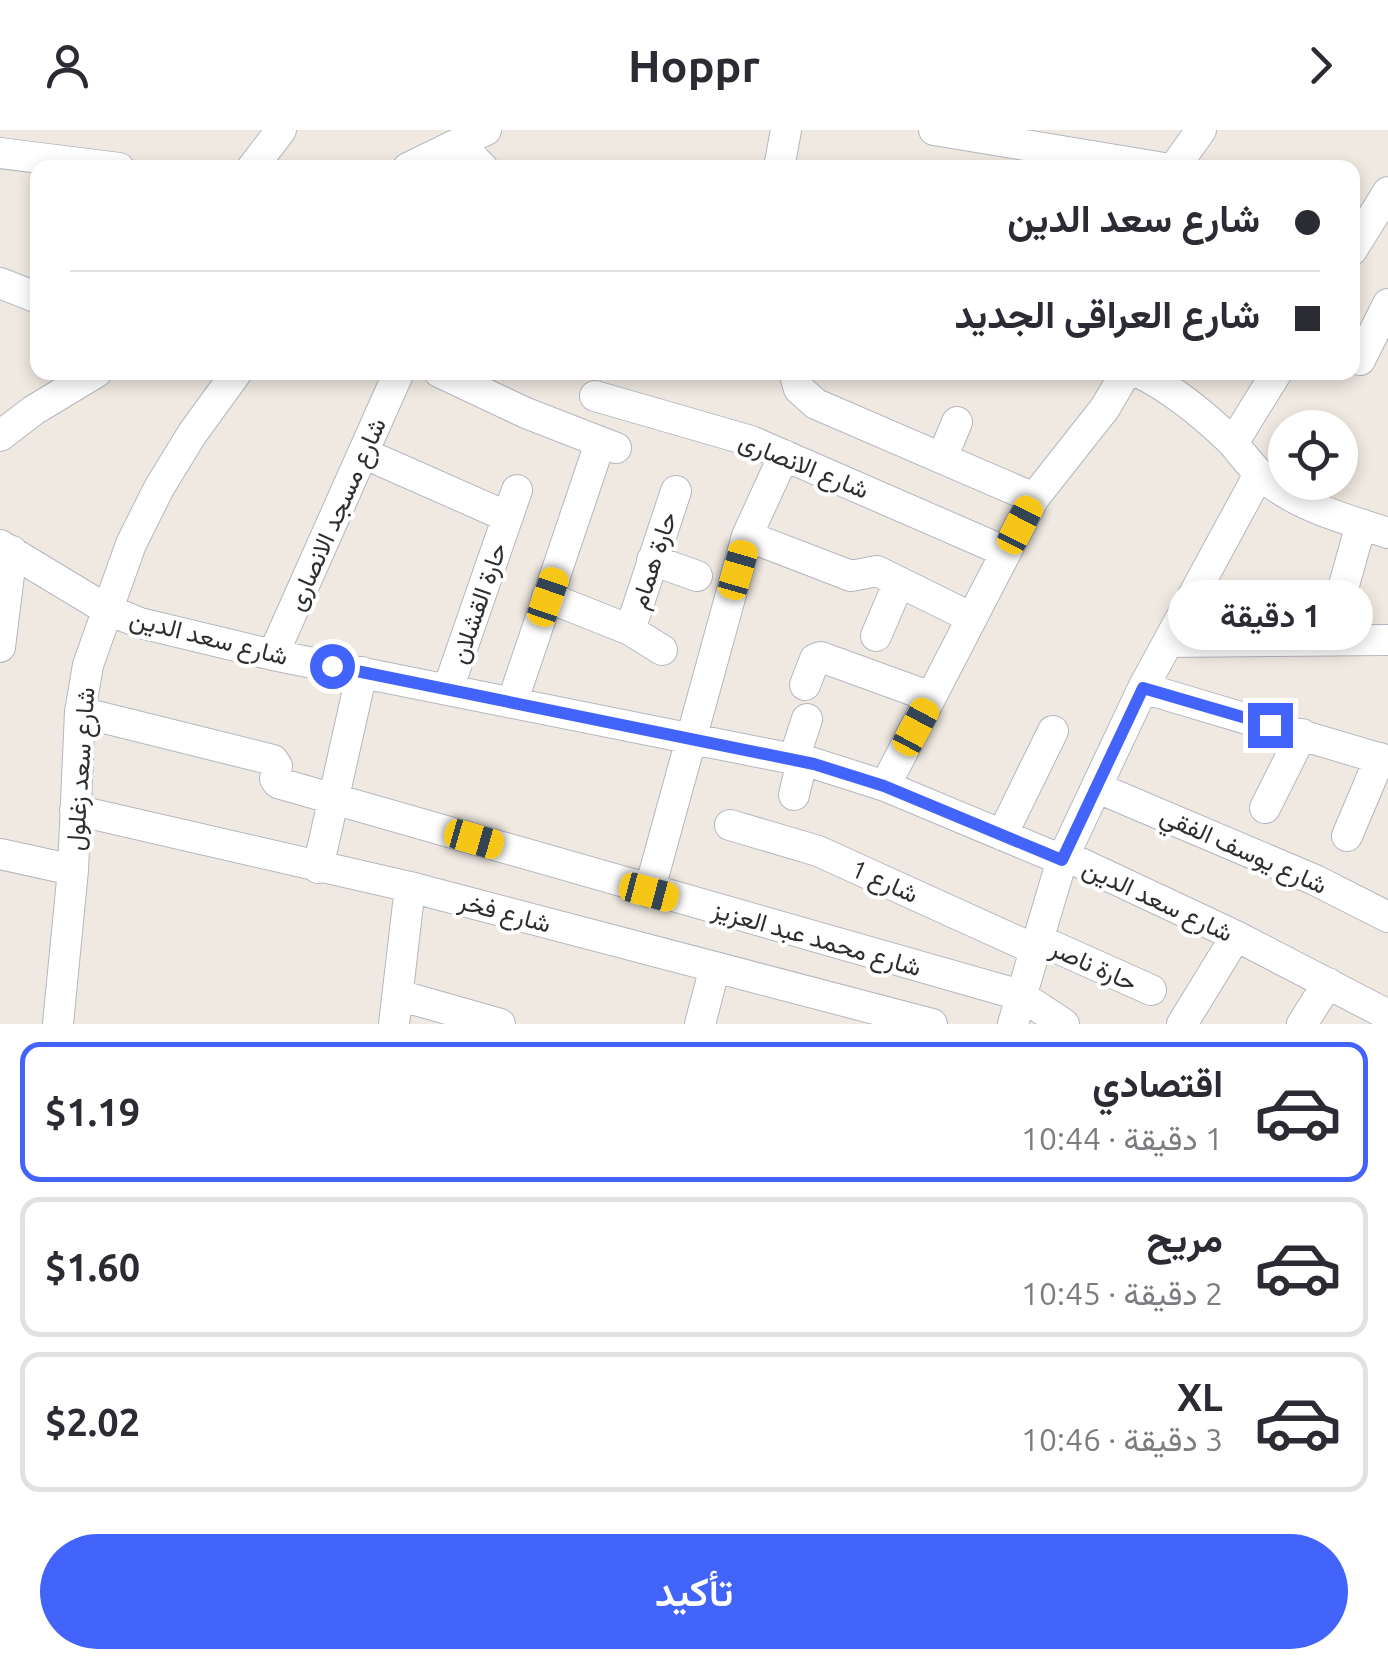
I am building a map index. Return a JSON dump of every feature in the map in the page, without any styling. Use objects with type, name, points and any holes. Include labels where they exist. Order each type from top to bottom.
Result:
[{"type":"street","points":[[258,160],[280,130]]},
{"type":"street","points":[[425,160],[486,130]]},
{"type":"street","points":[[786,130],[788,160]]},
{"type":"street","points":[[1180,160],[1201,130]]},
{"type":"street","points":[[945,131],[1000,135],[1122,160]]},
{"type":"street","points":[[0,153],[50,143],[97,160]]},
{"type":"street","points":[[458,144],[475,160]]},
{"type":"street","points":[[1360,237],[1388,192]]},
{"type":"street","points":[[0,283],[30,295]]},
{"type":"street","points":[[1360,360],[1388,304]]},
{"type":"street","points":[[0,436],[84,380]]},
{"type":"street","name":"شارع سعد زغلول","points":[[58,1024],[73,870],[80,712],[88,665],[131,544],[222,380]]},
{"type":"street","name":"شارع مسجد الانصارى","points":[[273,655],[395,380]]},
{"type":"street","points":[[456,380],[608,446],[548,597],[512,702]]},
{"type":"street","points":[[796,380],[799,389],[816,404],[1034,498]]},
{"type":"street","points":[[884,786],[1034,498],[1105,408],[1121,380]]},
{"type":"street","points":[[1154,380],[1233,443],[1259,474],[1307,505],[1374,528],[1338,607],[1332,610],[1271,603]]},
{"type":"street","points":[[1233,443],[1272,380]]},
{"type":"street","name":"شارع الانصارى","points":[[595,396],[716,430],[784,455],[1006,552]]},
{"type":"street","points":[[942,458],[957,422]]},
{"type":"street","name":"حارة القشلان","points":[[363,453],[512,504],[448,689]]},
{"type":"street","points":[[649,892],[747,536],[784,455]]},
{"type":"street","points":[[1017,1010],[1062,860],[1143,688],[1259,474]]},
{"type":"street","name":"حارة همام","points":[[630,630],[676,491]]},
{"type":"street","points":[[747,536],[851,576],[877,570],[972,618]]},
{"type":"street","points":[[0,647],[6,548]]},
{"type":"street","name":"شارع سعد الدين","points":[[6,548],[106,609],[140,623],[273,655],[798,760],[884,786],[1062,860],[1074,860],[1236,936],[1388,1015]]},
{"type":"street","points":[[652,560],[697,576]]},
{"type":"street","points":[[876,636],[899,582]]},
{"type":"street","points":[[548,597],[630,630],[662,650]]},
{"type":"street","points":[[1168,642],[1388,640]]},
{"type":"street","points":[[805,686],[815,660],[821,657],[931,697]]},
{"type":"street","points":[[318,868],[362,672]]},
{"type":"street","points":[[1143,688],[1384,759],[1347,836]]},
{"type":"street","name":"شارع محمد عبد العزيز","points":[[80,712],[273,760],[278,783],[649,892],[1064,1024]]},
{"type":"street","points":[[794,795],[807,719]]},
{"type":"street","points":[[1002,835],[1054,732]]},
{"type":"street","points":[[1265,808],[1302,734]]},
{"type":"street","name":"شارع يوسف الفقي","points":[[1098,788],[1316,880],[1388,917]]},
{"type":"street","name":"شارع فخر","points":[[75,810],[410,888],[932,1024]]},
{"type":"street","name":"شارع 1","points":[[730,824],[832,857],[1036,944]]},
{"type":"street","points":[[0,854],[73,870]]},
{"type":"street","points":[[410,888],[394,935],[396,1010],[500,1024]]},
{"type":"street","points":[[1182,1024],[1236,936]]},
{"type":"street","name":"حارة ناصر","points":[[1036,944],[1151,990]]},
{"type":"street","points":[[700,1024],[715,967]]},
{"type":"street","points":[[1302,1024],[1328,983]]},
{"type":"route","points":[[332,666],[732,744],[814,764],[884,786],[1062,860],[1143,688],[1270,725]]}]
